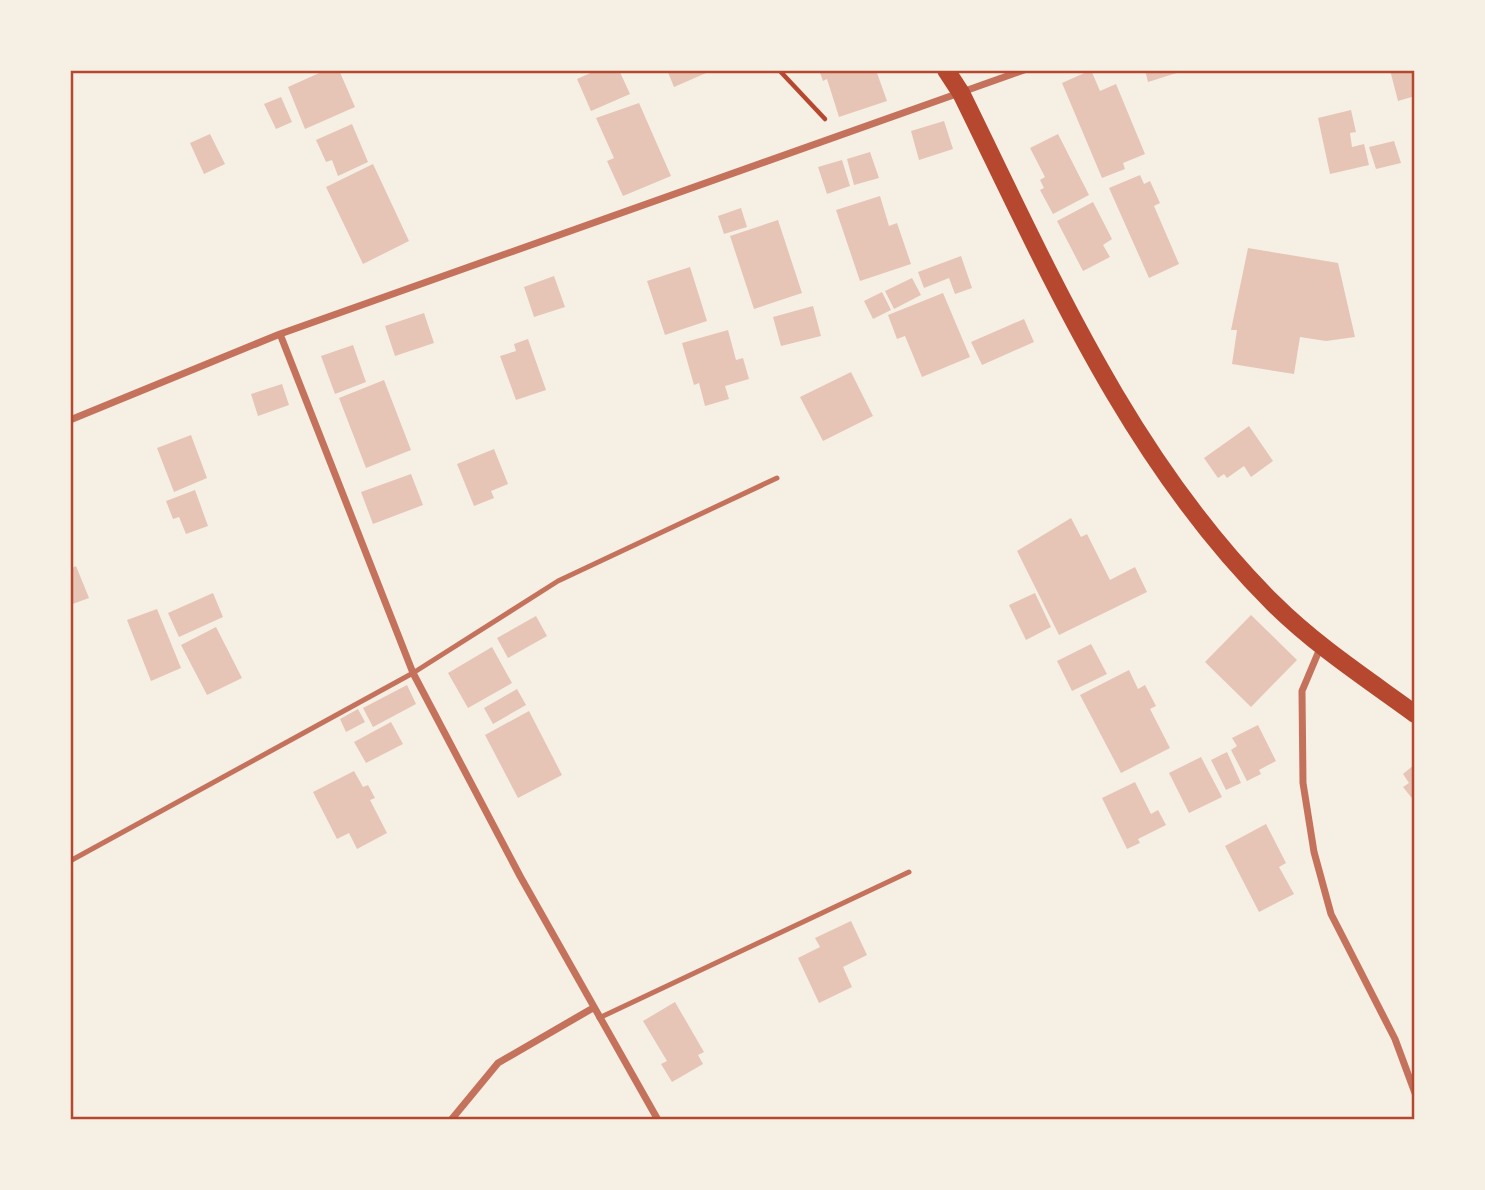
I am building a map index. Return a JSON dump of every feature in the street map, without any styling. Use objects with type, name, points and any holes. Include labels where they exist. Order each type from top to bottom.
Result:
[{"type":"main road","points":[[946,70],[961,93],[1080,336],[1140,436],[1211,534],[1273,603],[1321,646],[1415,714]]},
{"type":"street","points":[[70,420],[280,334],[1024,70]]},
{"type":"street","points":[[280,334],[413,673],[593,1008],[658,1120]]},
{"type":"street","points":[[1321,646],[1302,691],[1303,783],[1314,852],[1331,914],[1395,1039],[1415,1093]]},
{"type":"street","points":[[451,1120],[498,1063],[593,1008]]},
{"type":"lane","points":[[70,861],[413,673],[558,581],[777,478]]},
{"type":"lane","points":[[599,1018],[909,872]]},
{"type":"path","points":[[779,70],[841,135]]},
{"type":"building","points":[[326,70],[339,70],[355,107],[305,129],[288,87]]},
{"type":"building","points":[[597,70],[619,70],[630,94],[591,111],[577,79]]},
{"type":"building","points":[[667,70],[713,70],[674,87]]},
{"type":"building","points":[[819,70],[876,70],[887,101],[839,117],[827,79],[823,81]]},
{"type":"building","points":[[1091,70],[1100,91],[1116,84],[1145,154],[1123,163],[1125,169],[1102,178],[1062,83]]},
{"type":"building","points":[[1145,70],[1183,70],[1183,71],[1148,82]]},
{"type":"building","points":[[1390,70],[1415,70],[1415,96],[1398,101]]},
{"type":"building","points":[[281,97],[292,122],[276,129],[264,104]]},
{"type":"building","points":[[639,103],[671,176],[623,196],[607,161],[614,158],[596,118]]},
{"type":"building","points":[[1351,110],[1356,132],[1350,133],[1352,147],[1364,144],[1369,165],[1330,174],[1318,118]]},
{"type":"building","points":[[944,121],[953,149],[919,160],[911,131]]},
{"type":"building","points":[[352,124],[368,162],[338,176],[332,160],[326,162],[316,140]]},
{"type":"building","points":[[210,134],[225,164],[204,174],[190,143]]},
{"type":"building","points":[[1058,134],[1089,195],[1053,214],[1040,190],[1044,188],[1040,180],[1045,177],[1030,148]]},
{"type":"building","points":[[1394,141],[1401,163],[1376,169],[1369,147]]},
{"type":"building","points":[[870,152],[879,178],[854,185],[847,159]]},
{"type":"building","points":[[842,160],[850,186],[827,194],[818,167]]},
{"type":"building","points":[[373,164],[409,241],[363,264],[326,187]]},
{"type":"building","points":[[1140,175],[1144,184],[1150,181],[1160,203],[1154,206],[1179,264],[1149,278],[1109,188]]},
{"type":"building","points":[[880,196],[889,226],[897,223],[911,264],[860,281],[836,210]]},
{"type":"building","points":[[1093,202],[1112,239],[1103,245],[1110,257],[1083,271],[1057,221]]},
{"type":"building","points":[[741,208],[747,227],[724,234],[718,216]]},
{"type":"building","points":[[778,220],[802,293],[754,309],[730,236]]},
{"type":"building","points":[[1248,248],[1338,263],[1355,337],[1326,341],[1300,337],[1294,374],[1232,364],[1237,330],[1231,330]]},
{"type":"building","points":[[961,256],[972,288],[955,294],[949,278],[924,288],[918,272]]},
{"type":"building","points":[[690,267],[707,321],[665,335],[647,281]]},
{"type":"building","points":[[554,276],[565,307],[534,317],[524,287]]},
{"type":"building","points":[[912,278],[921,295],[894,309],[885,291]]},
{"type":"building","points":[[882,292],[891,310],[873,319],[864,301]]},
{"type":"building","points":[[943,293],[970,357],[922,377],[905,336],[897,339],[888,315]]},
{"type":"building","points":[[813,306],[821,336],[781,346],[773,317]]},
{"type":"building","points":[[424,313],[434,343],[395,356],[385,326]]},
{"type":"building","points":[[1024,319],[1034,342],[982,365],[971,342]]},
{"type":"building","points":[[728,330],[736,360],[743,358],[749,379],[725,386],[729,399],[705,406],[699,383],[694,385],[682,343]]},
{"type":"building","points":[[528,339],[546,390],[516,400],[500,356],[516,351],[514,344]]},
{"type":"building","points":[[353,345],[366,382],[335,394],[321,356]]},
{"type":"building","points":[[851,372],[873,416],[823,441],[800,397]]},
{"type":"building","points":[[384,380],[411,450],[366,468],[339,398]]},
{"type":"building","points":[[282,384],[289,405],[258,416],[251,394]]},
{"type":"building","points":[[1249,426],[1273,461],[1251,477],[1244,466],[1227,478],[1224,474],[1218,478],[1204,458]]},
{"type":"building","points":[[191,435],[207,478],[174,492],[157,448]]},
{"type":"building","points":[[494,449],[508,484],[491,491],[494,498],[474,506],[457,464]]},
{"type":"building","points":[[411,474],[423,505],[373,524],[361,492]]},
{"type":"building","points":[[195,490],[208,526],[186,534],[179,517],[173,519],[166,501]]},
{"type":"building","points":[[1071,518],[1081,537],[1087,534],[1110,580],[1135,567],[1147,592],[1059,635],[1017,551]]},
{"type":"building","points":[[76,566],[89,598],[70,605],[70,569]]},
{"type":"building","points":[[213,593],[223,617],[179,637],[168,613]]},
{"type":"building","points":[[1035,593],[1051,627],[1026,640],[1009,605]]},
{"type":"building","points":[[157,609],[181,668],[151,681],[127,620]]},
{"type":"building","points":[[1251,615],[1297,660],[1251,707],[1205,662]]},
{"type":"building","points":[[536,616],[547,636],[508,658],[497,638]]},
{"type":"building","points":[[216,627],[242,678],[207,695],[181,645]]},
{"type":"building","points":[[1091,644],[1107,674],[1072,691],[1057,661]]},
{"type":"building","points":[[492,647],[512,683],[468,708],[448,673]]},
{"type":"building","points":[[1129,670],[1138,689],[1145,685],[1156,706],[1150,709],[1170,748],[1121,773],[1080,695]]},
{"type":"building","points":[[407,685],[416,704],[373,727],[363,708]]},
{"type":"building","points":[[517,689],[526,705],[493,724],[484,708]]},
{"type":"building","points":[[358,709],[365,722],[346,732],[340,719]]},
{"type":"building","points":[[529,711],[562,775],[518,798],[485,735]]},
{"type":"building","points":[[391,722],[403,744],[366,763],[354,742]]},
{"type":"building","points":[[1258,725],[1276,761],[1259,770],[1261,774],[1247,781],[1231,750],[1237,746],[1232,738]]},
{"type":"building","points":[[1227,752],[1241,783],[1226,790],[1211,760]]},
{"type":"building","points":[[1201,757],[1222,797],[1189,813],[1169,773]]},
{"type":"building","points":[[1415,764],[1415,802],[1403,787],[1409,783],[1403,774]]},
{"type":"building","points":[[354,771],[363,787],[368,785],[375,798],[370,800],[387,833],[357,849],[349,833],[337,839],[313,792]]},
{"type":"building","points":[[1135,782],[1151,814],[1158,810],[1166,825],[1138,839],[1140,843],[1127,849],[1102,798]]},
{"type":"building","points":[[1266,824],[1286,863],[1279,867],[1294,894],[1259,912],[1225,846]]},
{"type":"building","points":[[851,921],[867,955],[843,967],[852,987],[819,1003],[798,958],[820,947],[815,938]]},
{"type":"building","points":[[675,1002],[704,1052],[698,1055],[703,1064],[672,1082],[661,1064],[667,1061],[643,1021]]}]
